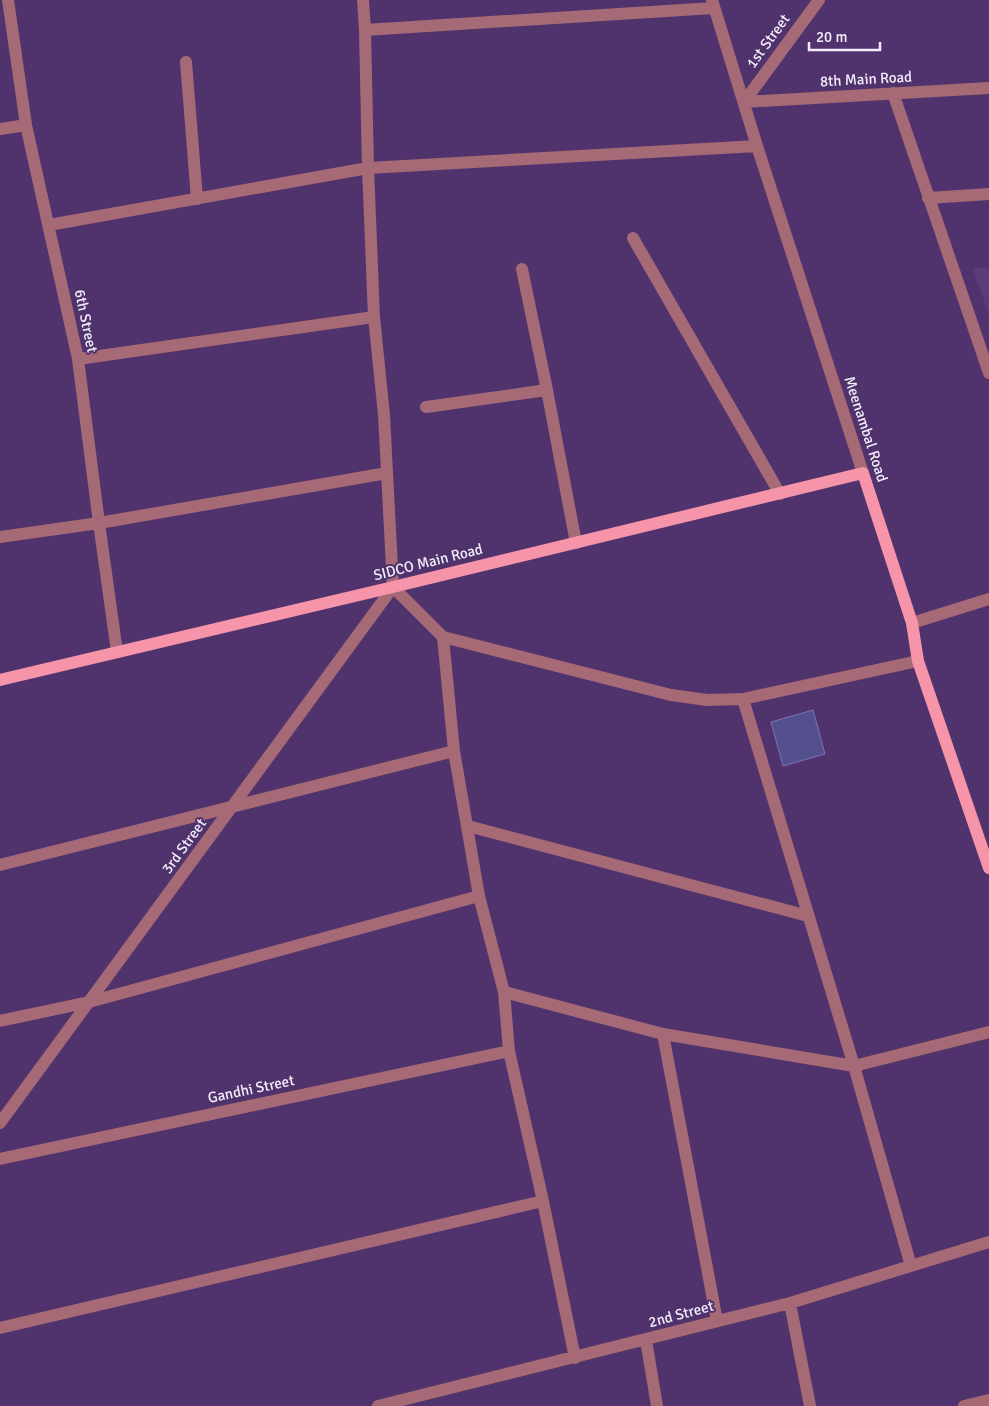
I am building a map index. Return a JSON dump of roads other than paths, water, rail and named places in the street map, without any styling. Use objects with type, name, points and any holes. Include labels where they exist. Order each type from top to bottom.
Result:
[{"type":"main road","name":"SIDCO Main Road","points":[[0,680],[393,588],[863,473]]},
{"type":"main road","name":"Meenambal Road","points":[[863,473],[912,624],[918,661],[989,868]]},
{"type":"street","points":[[363,0],[366,30],[368,168],[374,317],[384,415],[393,588],[443,637],[671,695],[707,700],[743,699],[918,661]]},
{"type":"street","name":"1st Street","points":[[744,102],[819,0]]},
{"type":"street","name":"6th Street","points":[[6,3],[26,124],[78,359],[98,523],[117,652]]},
{"type":"street","points":[[366,30],[713,4]]},
{"type":"street","name":"Meenambal Road","points":[[713,4],[863,473]]},
{"type":"street","points":[[186,62],[197,199]]},
{"type":"street","name":"8th Main Road","points":[[744,102],[989,88]]},
{"type":"street","points":[[893,93],[989,374]]},
{"type":"street","points":[[0,129],[26,124]]},
{"type":"street","points":[[50,226],[368,168],[757,146]]},
{"type":"street","points":[[928,198],[989,194]]},
{"type":"street","points":[[633,238],[780,494]]},
{"type":"street","points":[[522,269],[548,390],[576,543]]},
{"type":"street","points":[[78,359],[374,317]]},
{"type":"street","points":[[426,407],[548,390]]},
{"type":"street","points":[[0,537],[98,523],[387,473]]},
{"type":"street","name":"3rd Street","points":[[0,1123],[393,588]]},
{"type":"street","points":[[912,624],[989,599]]},
{"type":"street","points":[[443,637],[454,751],[479,896],[504,992],[509,1051],[543,1201],[575,1358]]},
{"type":"street","points":[[743,699],[854,1066],[911,1266]]},
{"type":"street","points":[[0,865],[454,751]]},
{"type":"street","points":[[468,826],[808,916]]},
{"type":"street","points":[[0,1021],[89,1002],[479,896]]},
{"type":"street","points":[[504,992],[662,1034],[854,1066],[989,1032]]},
{"type":"street","points":[[662,1034],[717,1321]]},
{"type":"street","name":"Gandhi Street","points":[[0,1159],[509,1051]]},
{"type":"street","points":[[0,1328],[543,1201]]},
{"type":"street","name":"2nd Street","points":[[378,1406],[790,1303],[989,1242]]},
{"type":"street","points":[[790,1303],[810,1406]]},
{"type":"street","points":[[646,1340],[658,1406]]},
{"type":"street","points":[[964,1406],[989,1400]]}]
